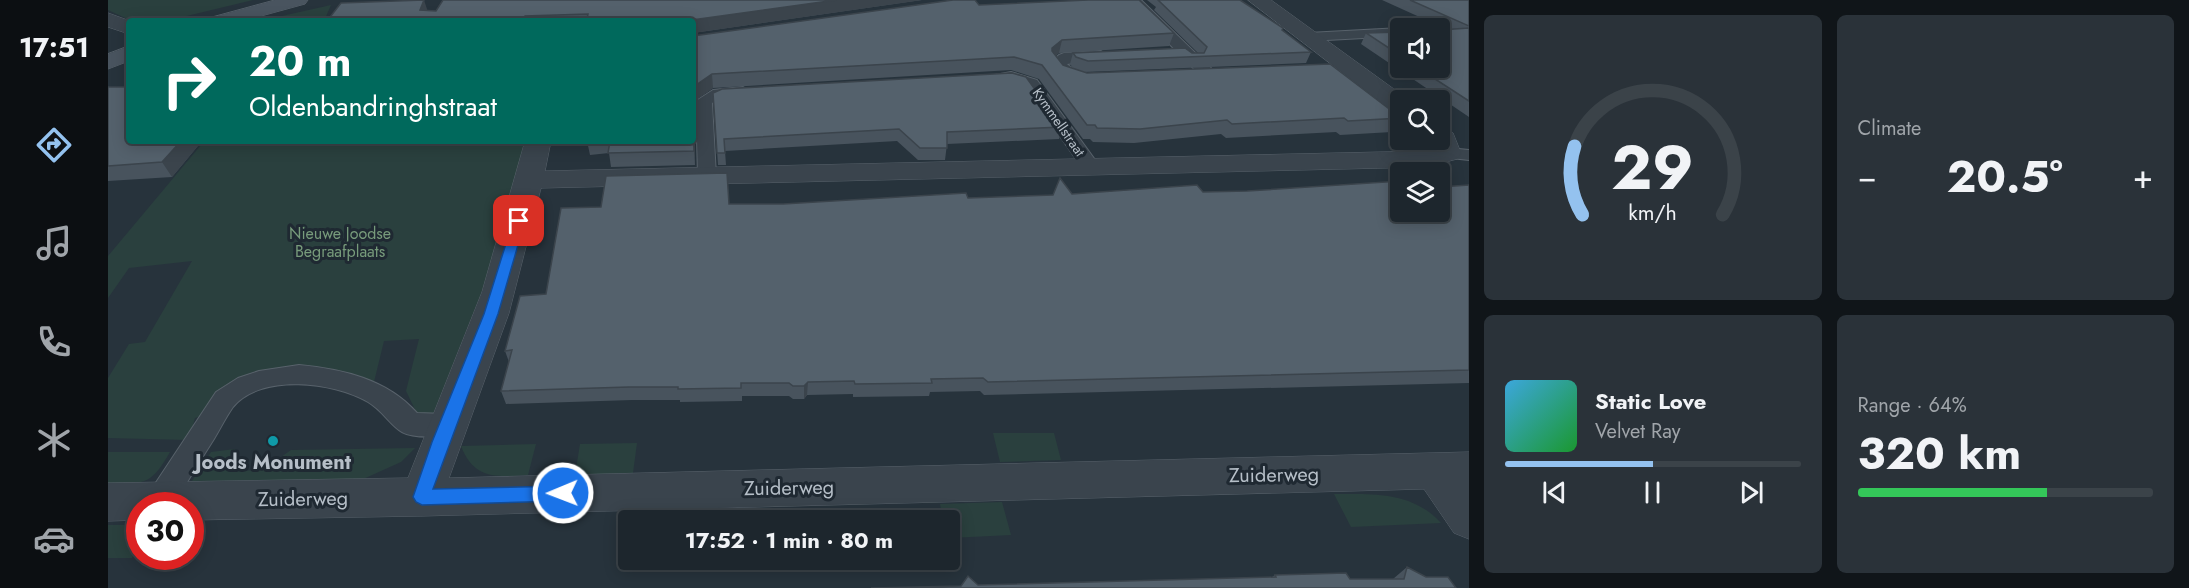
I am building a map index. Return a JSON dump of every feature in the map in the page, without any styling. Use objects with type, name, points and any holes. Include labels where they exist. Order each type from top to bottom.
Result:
[{"type":"street","points":[[231,18],[298,0]]},
{"type":"street","points":[[1258,0],[1390,98]]},
{"type":"street","points":[[108,19],[126,27]]},
{"type":"street","points":[[108,62],[126,54]]},
{"type":"street","points":[[422,497],[447,425],[491,314],[514,241],[537,144]]},
{"type":"street","name":"Kymmellstraat","points":[[529,180],[1427,159],[1452,147]]},
{"type":"street","points":[[1452,471],[1469,519]]},
{"type":"street","name":"Zuiderweg","points":[[204,501],[1452,471]]},
{"type":"street","name":"Zuiderweg","points":[[108,502],[126,502]]},
{"type":"lane","points":[[1133,0],[1186,52],[1215,75],[1186,76]]},
{"type":"lane","points":[[1308,37],[1390,33]]},
{"type":"lane","points":[[1164,53],[1186,52]]},
{"type":"lane","points":[[1094,79],[1083,80],[1066,73],[1058,63],[1064,58],[1119,55]]},
{"type":"lane","points":[[1327,70],[1351,69]]},
{"type":"lane","name":"Kymmellstraat","points":[[987,78],[1011,77],[1031,83],[1092,168]]},
{"type":"lane","points":[[706,176],[704,101],[719,93],[754,91]]},
{"type":"lane","points":[[165,492],[225,399],[241,387],[272,377],[300,375],[339,381],[387,400],[410,424],[447,425]]},
{"type":"green space","points":[[108,0],[253,0],[178,18],[126,18],[108,10]]},
{"type":"green space","points":[[331,5],[325,18],[273,18]]},
{"type":"green space","name":"Nieuwe Joodse Begraafplaats","points":[[525,144],[494,261],[426,432],[406,391],[419,339],[384,341],[374,382],[329,369],[292,368],[273,374],[206,415],[195,418],[189,440],[108,438],[108,378],[129,344],[145,342],[192,261],[129,268],[108,298],[108,256],[201,145]]},
{"type":"green space","points":[[993,433],[1054,433],[1061,460],[1000,462]]},
{"type":"green space","points":[[637,443],[633,473],[575,475],[580,444]]},
{"type":"green space","points":[[536,444],[528,475],[506,476],[480,471],[466,457],[461,446]]},
{"type":"green space","points":[[415,448],[401,462],[361,480],[192,481],[211,452],[235,449],[244,471],[264,469],[291,450]]},
{"type":"green space","points":[[108,452],[170,452],[152,477],[139,483],[108,484]]},
{"type":"green space","points":[[1334,494],[1391,496],[1417,505],[1441,523],[1351,527]]},
{"type":"green space","points":[[1002,502],[1011,535],[960,538],[960,510],[941,510],[940,504]]},
{"type":"green space","points":[[108,525],[126,525],[126,558],[108,558]]},
{"type":"building","points":[[424,0],[420,10],[436,11],[443,0],[836,0],[696,19],[587,18],[588,14],[525,16],[524,18],[329,18],[341,3]]},
{"type":"building","points":[[953,0],[975,0],[979,5],[1139,0],[1174,33],[1062,40],[1052,48],[1052,51],[1063,65],[1087,73],[1330,64],[1390,110],[1390,119],[1348,121],[1344,118],[1232,124],[1227,120],[1140,129],[1097,128],[1095,125],[1087,125],[1042,65],[1014,57],[712,74],[696,85],[696,36]]},
{"type":"building","points":[[1158,0],[1240,0],[1283,28],[1282,30],[1311,52],[1088,61],[1076,57],[1073,53],[1185,48],[1192,53],[1204,53],[1207,47]]},
{"type":"building","points":[[1410,0],[1469,0],[1469,26]]},
{"type":"building","points":[[1469,28],[1469,101],[1433,78],[1450,78],[1450,29]]},
{"type":"building","points":[[1390,32],[1390,49],[1366,33]]},
{"type":"building","points":[[1012,73],[1026,77],[1062,127],[947,132],[947,148],[920,148],[899,129],[724,139],[725,153],[717,153],[713,93],[722,89]]},
{"type":"building","points":[[108,87],[126,87],[126,144],[178,144],[162,162],[108,166]]},
{"type":"building","points":[[610,144],[694,144],[694,151],[608,153]]},
{"type":"building","points":[[727,173],[729,204],[783,204],[966,193],[968,198],[1053,195],[1060,178],[1072,194],[1197,185],[1203,192],[1390,182],[1390,222],[1450,222],[1450,186],[1469,185],[1469,370],[988,382],[983,378],[931,379],[932,383],[808,382],[804,386],[793,386],[789,383],[741,383],[741,388],[629,387],[501,391],[512,350],[505,351],[520,296],[546,294],[561,208],[601,207],[606,176]]},
{"type":"building","points":[[1407,567],[1426,577],[1448,577],[1456,588],[871,588],[961,586],[968,576],[978,585],[1346,573],[1350,579],[1404,579]]},
{"type":"place","name":"Joods Monument","points":[[273,441]]},
{"type":"route","points":[[519,221],[491,314],[440,442],[422,497],[563,493]]}]
